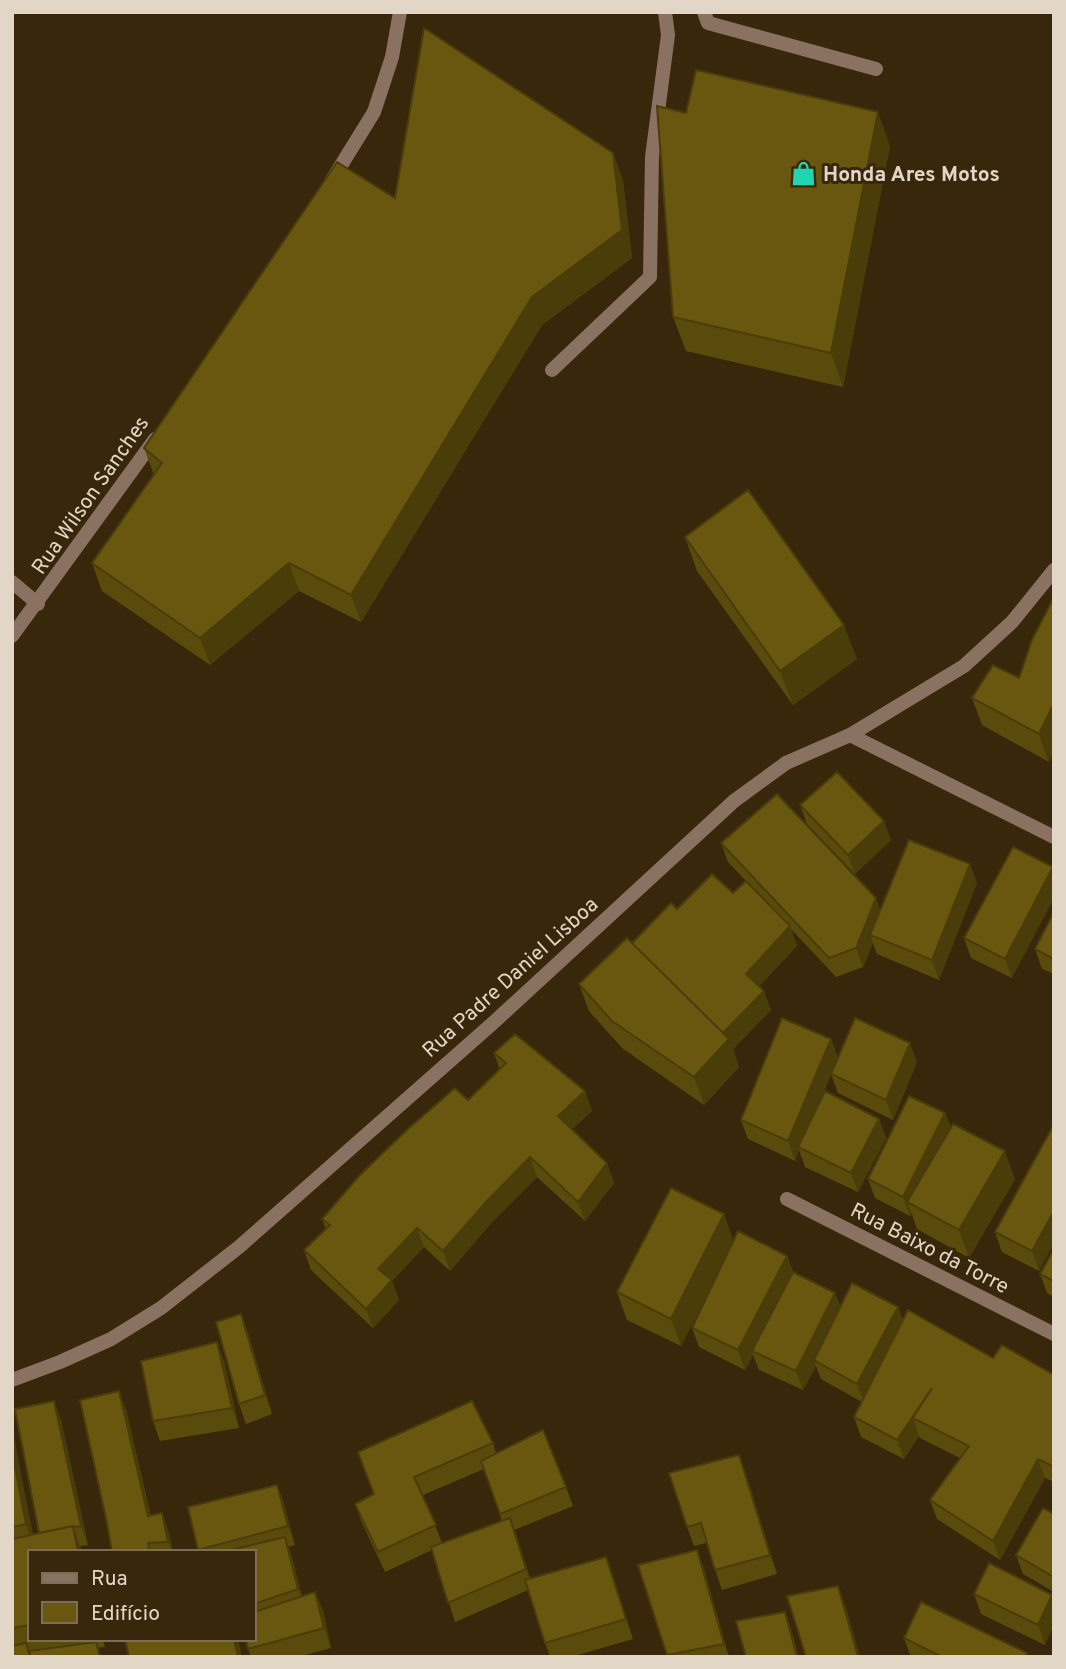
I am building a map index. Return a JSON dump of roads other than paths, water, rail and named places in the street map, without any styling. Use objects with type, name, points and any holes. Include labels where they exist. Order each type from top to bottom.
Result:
[{"type":"street","points":[[320,197],[374,112],[392,57],[400,12]]},
{"type":"street","points":[[552,370],[650,277],[652,157],[667,35],[665,12]]},
{"type":"street","points":[[704,12],[708,23],[876,69]]},
{"type":"street","name":"Rua Wilson Sanches","points":[[12,636],[38,604],[166,424]]},
{"type":"street","name":"Rua Padre Daniel Lisboa","points":[[12,1380],[111,1339],[161,1308],[239,1247],[473,1041],[734,800],[786,763],[850,735],[964,666],[1012,622],[1054,570]]},
{"type":"street","points":[[12,582],[38,604]]},
{"type":"street","points":[[850,735],[1054,836]]},
{"type":"street","name":"Rua Baixo da Torre","points":[[787,1199],[1054,1334]]},
{"type":"place","name":"Honda Ares Motos","points":[[803,174]]}]
